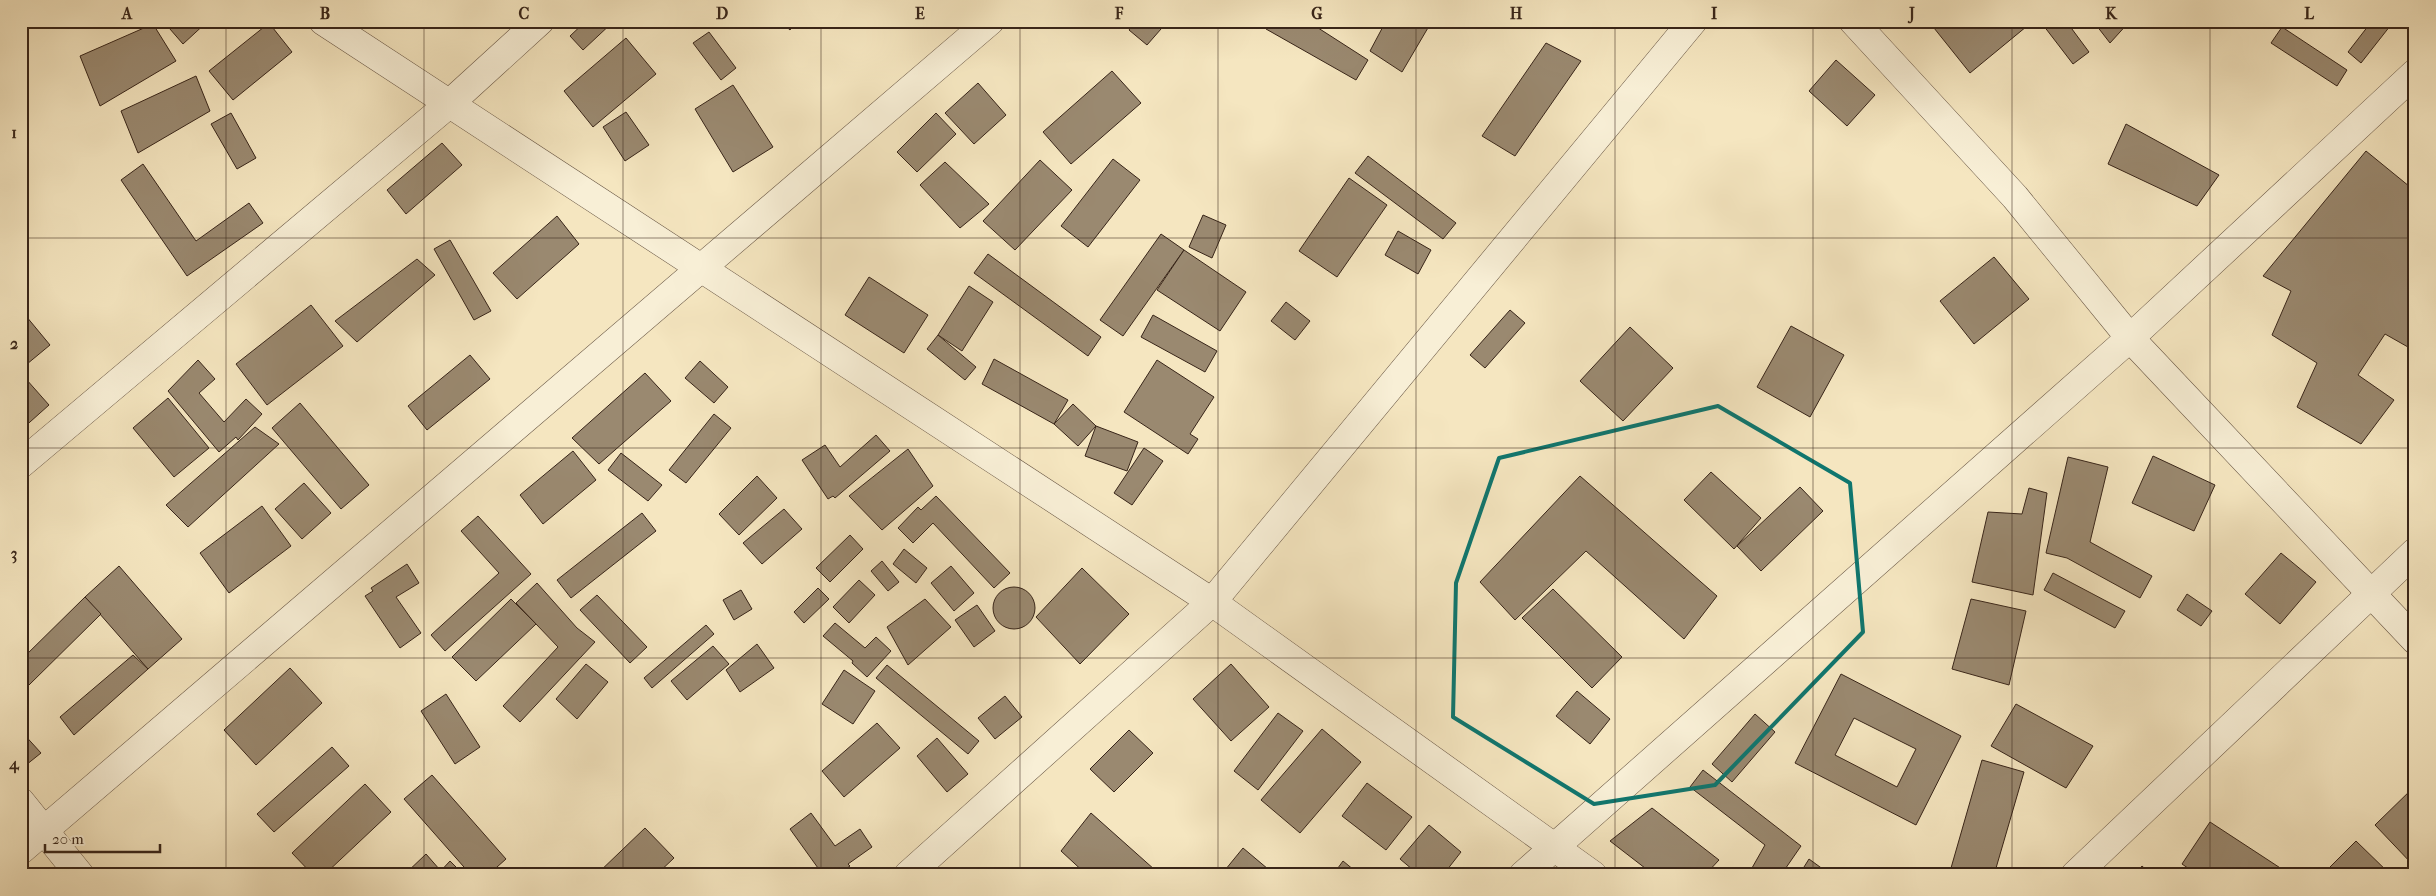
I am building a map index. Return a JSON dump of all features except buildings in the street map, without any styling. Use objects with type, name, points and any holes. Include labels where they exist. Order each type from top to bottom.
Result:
[{"type":"street","points":[[323,21],[1212,602],[1593,875]]},
{"type":"street","points":[[21,464],[449,104],[540,21]]},
{"type":"street","points":[[21,850],[990,21]]},
{"type":"street","points":[[908,875],[1212,602],[1693,21]]},
{"type":"street","points":[[1853,21],[2015,196],[2130,338],[2415,640]]},
{"type":"street","points":[[1523,875],[2130,338],[2415,73]]},
{"type":"street","points":[[2075,875],[2415,552]]},
{"type":"street","points":[[21,802],[80,875]]},
{"type":"highlighted area","points":[[1718,406],[1850,483],[1863,632],[1715,785],[1594,804],[1453,717],[1456,583],[1499,458]]}]
